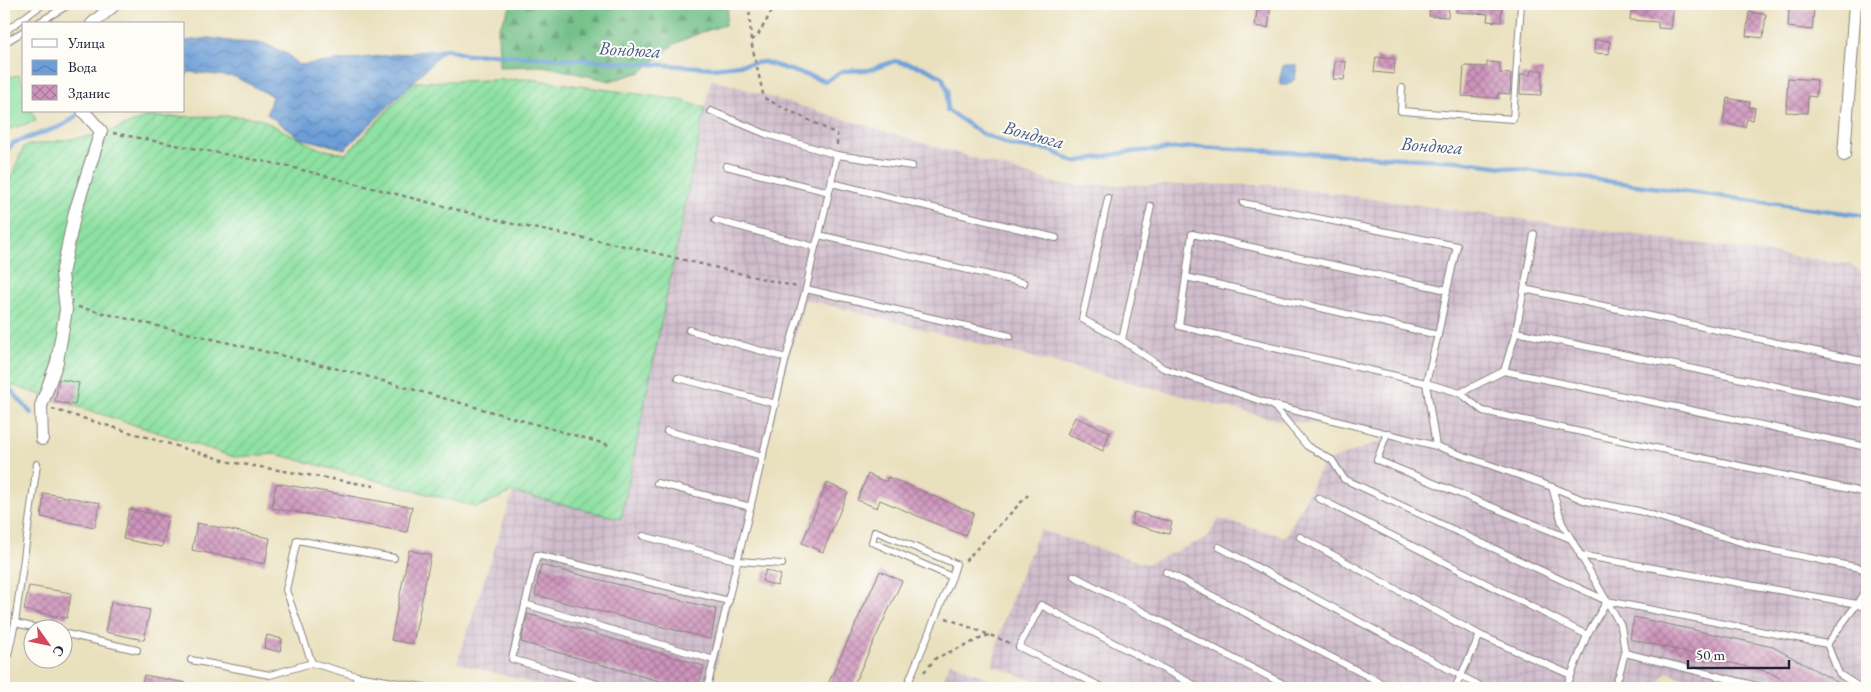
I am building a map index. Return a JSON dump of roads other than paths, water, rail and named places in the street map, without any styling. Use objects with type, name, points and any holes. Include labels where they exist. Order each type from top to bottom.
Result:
[{"type":"street","points":[[94,22],[115,4]]},
{"type":"street","points":[[1844,155],[1855,4]]},
{"type":"street","points":[[42,438],[41,406],[56,362],[66,310],[62,274],[75,212],[101,131],[84,112]]},
{"type":"lane","points":[[4,32],[43,4]]},
{"type":"lane","points":[[39,22],[70,4]]},
{"type":"lane","points":[[1402,88],[1401,111],[1513,119],[1521,4]]},
{"type":"lane","points":[[4,43],[22,32]]},
{"type":"lane","points":[[711,111],[766,134],[837,155],[912,166]]},
{"type":"lane","points":[[707,688],[786,358],[806,289],[832,183],[837,155]]},
{"type":"lane","points":[[726,166],[829,192]]},
{"type":"lane","points":[[832,183],[1056,238]]},
{"type":"lane","points":[[1108,198],[1082,319],[1122,340],[1163,368],[1273,405],[1436,446],[1586,501],[1638,511],[1760,548],[1867,571]]},
{"type":"lane","points":[[1243,203],[1456,246],[1426,383],[1436,446]]},
{"type":"lane","points":[[1122,340],[1151,206]]},
{"type":"lane","points":[[715,220],[815,247]]},
{"type":"lane","points":[[1447,290],[1192,234],[1179,326],[1426,383],[1460,393],[1483,410],[1867,493]]},
{"type":"lane","points":[[1504,370],[1516,332],[1534,234]]},
{"type":"lane","points":[[819,235],[1024,283]]},
{"type":"lane","points":[[1186,277],[1438,335]]},
{"type":"lane","points":[[806,289],[1010,336]]},
{"type":"lane","points":[[1524,289],[1867,362]]},
{"type":"lane","points":[[689,330],[786,358]]},
{"type":"lane","points":[[1516,332],[1867,405]]},
{"type":"lane","points":[[1460,393],[1504,370],[1867,447]]},
{"type":"lane","points":[[678,378],[776,404]]},
{"type":"lane","points":[[1273,405],[1307,446],[1332,460],[1344,479],[1607,601],[1827,644]]},
{"type":"lane","points":[[667,431],[763,456]]},
{"type":"lane","points":[[1387,433],[1377,460],[1571,539]]},
{"type":"lane","points":[[4,673],[15,623],[37,464]]},
{"type":"lane","points":[[657,484],[751,507]]},
{"type":"lane","points":[[1552,487],[1562,523],[1621,626],[1624,653],[1619,675],[1613,688]]},
{"type":"lane","points":[[1318,498],[1587,635]]},
{"type":"lane","points":[[906,688],[952,576],[956,564],[875,531],[872,542],[952,576]]},
{"type":"lane","points":[[643,536],[739,560],[782,564]]},
{"type":"lane","points":[[1300,537],[1480,635],[1571,675]]},
{"type":"lane","points":[[312,664],[286,590],[296,540],[394,558]]},
{"type":"lane","points":[[1219,547],[1461,678],[1484,688]]},
{"type":"lane","points":[[610,688],[512,659],[537,555],[729,601]]},
{"type":"lane","points":[[1580,555],[1857,604],[1867,608]]},
{"type":"lane","points":[[1166,572],[1391,688]]},
{"type":"lane","points":[[1074,576],[1291,688]]},
{"type":"lane","points":[[1827,644],[1857,604],[1867,587]]},
{"type":"lane","points":[[1566,688],[1587,635],[1607,601]]},
{"type":"lane","points":[[525,604],[714,660]]},
{"type":"lane","points":[[1104,688],[1019,647],[1041,606],[1200,688]]},
{"type":"lane","points":[[15,623],[22,625]]},
{"type":"lane","points":[[72,635],[137,650]]},
{"type":"lane","points":[[1455,688],[1480,635]]},
{"type":"lane","points":[[1827,644],[1840,674],[1861,688]]},
{"type":"lane","points":[[1624,653],[1765,688]]},
{"type":"lane","points":[[192,660],[270,675],[312,664],[357,676],[429,688]]},
{"type":"lane","points":[[355,688],[357,676]]},
{"type":"water","points":[[209,38],[263,43],[289,55],[298,65],[446,49],[345,149],[300,138],[267,114],[272,96],[235,77],[189,72],[185,77],[185,41]]},
{"type":"water","points":[[1283,65],[1297,65],[1295,79],[1288,85],[1281,85],[1279,83]]},
{"type":"waterway","name":"Вондюга","points":[[440,51],[446,49],[466,55],[489,54],[713,68],[764,62],[826,81],[843,71],[869,70],[895,61],[922,67],[942,77],[948,91],[947,110],[981,133],[1012,146],[1051,150],[1074,162],[1128,152],[1196,147],[1458,161],[1867,216]]},
{"type":"waterway","points":[[4,154],[13,143],[62,126],[76,116]]},
{"type":"waterway","points":[[4,386],[10,389],[31,413]]}]
